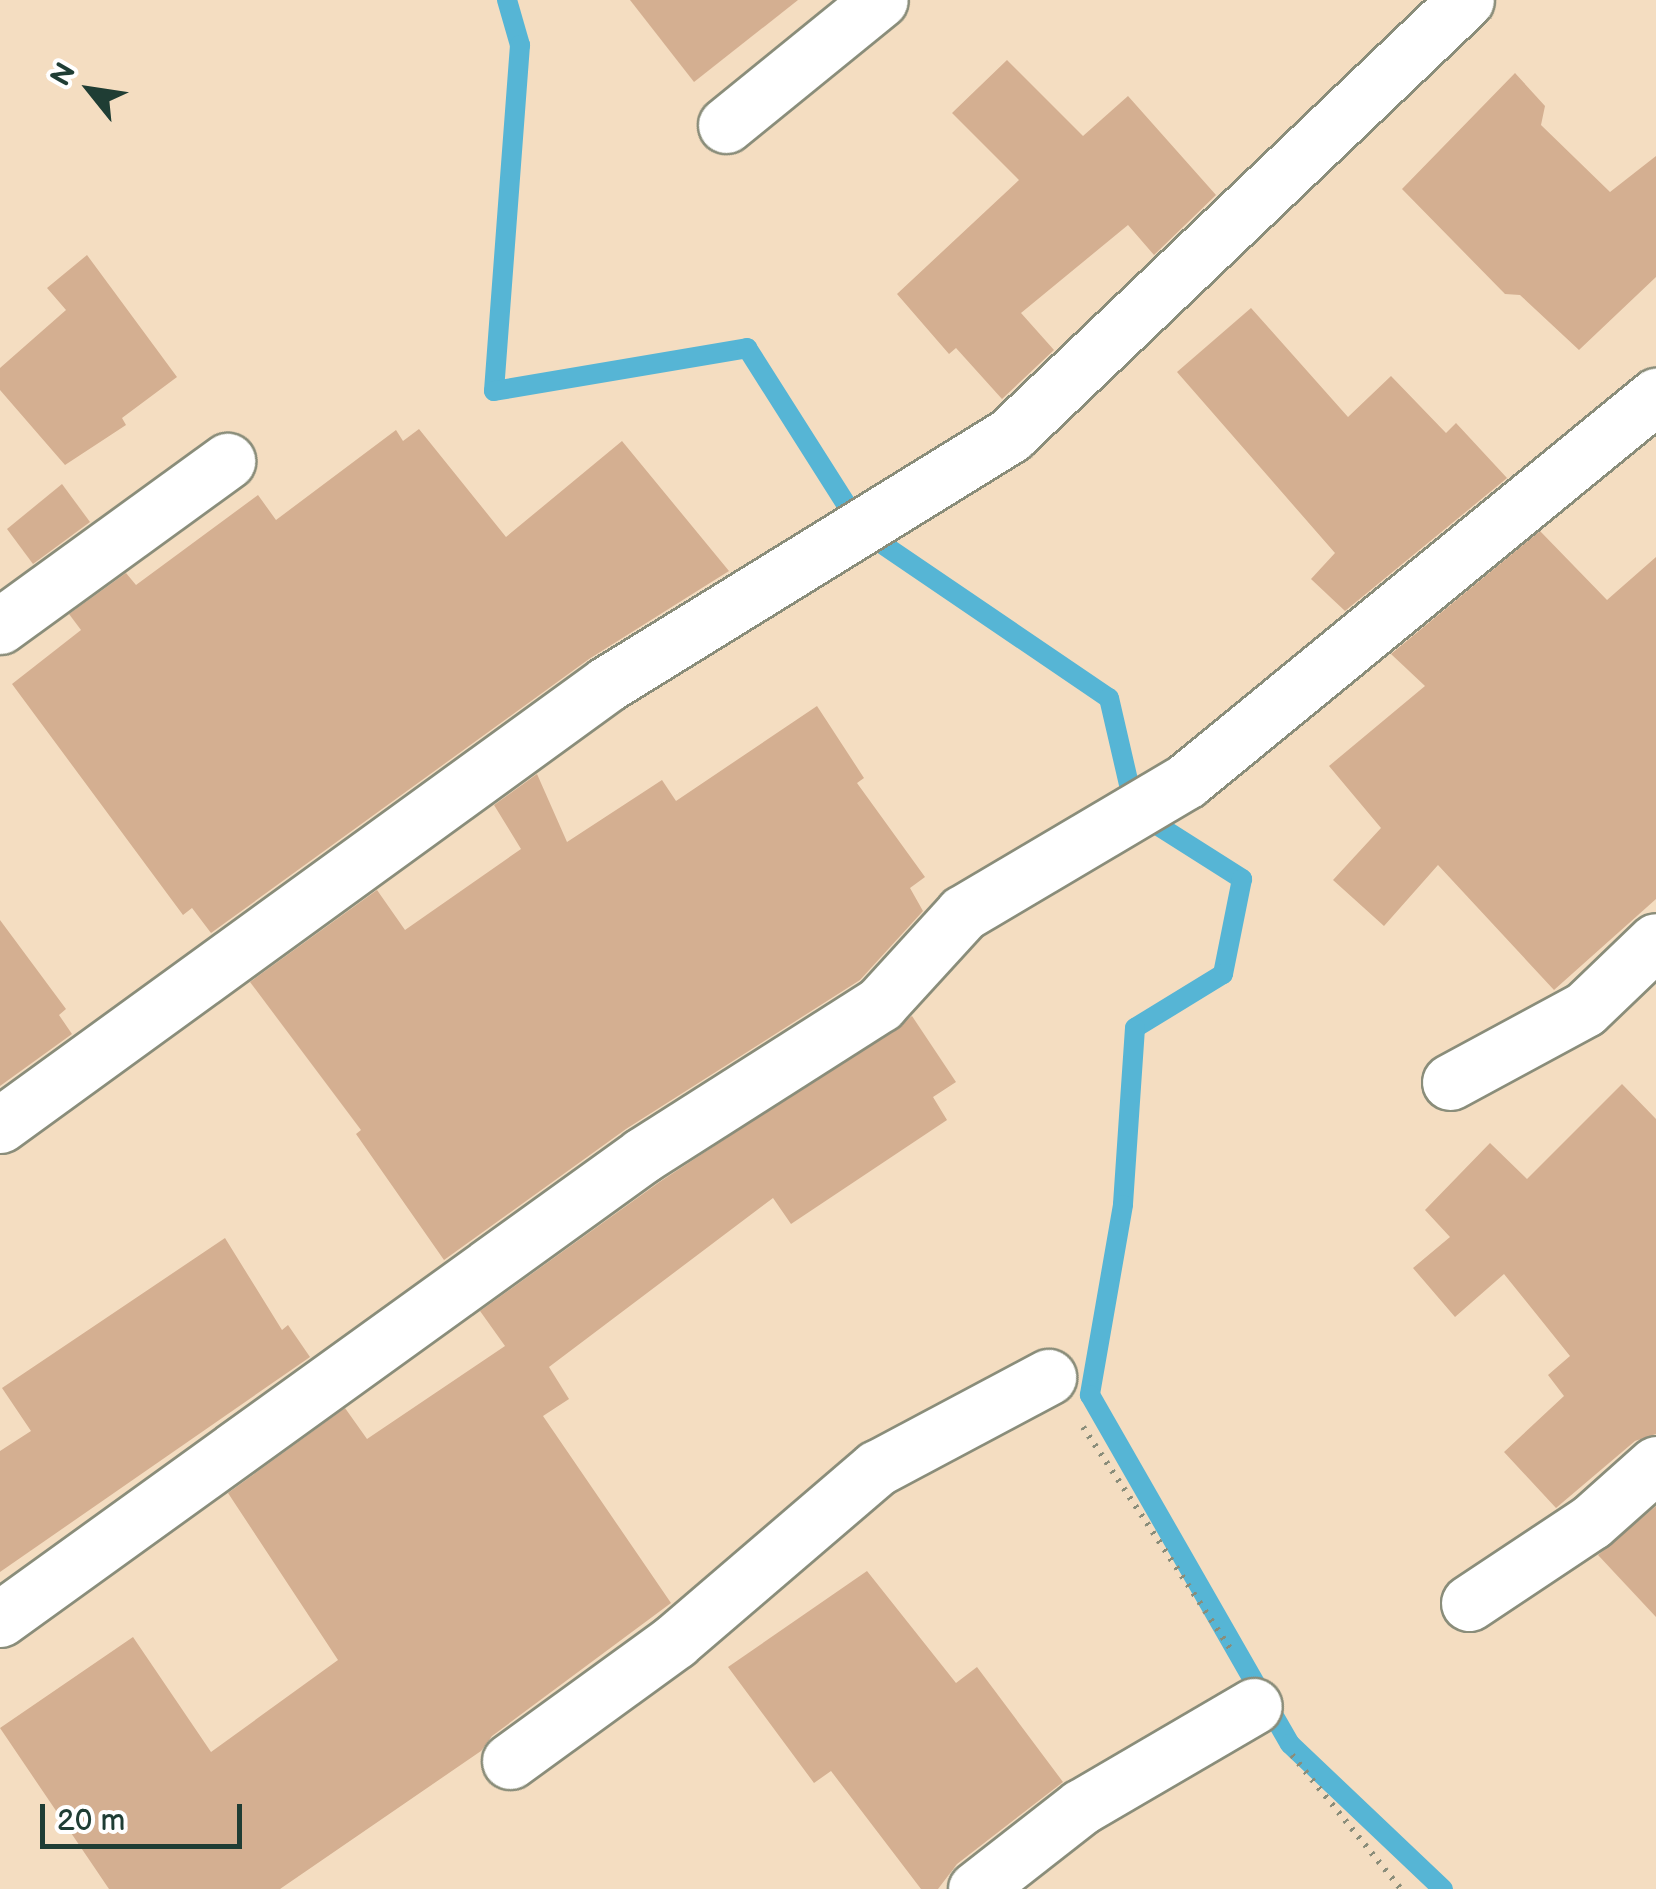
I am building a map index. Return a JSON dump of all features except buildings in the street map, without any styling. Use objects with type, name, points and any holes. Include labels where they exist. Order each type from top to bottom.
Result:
[{"type":"street","points":[[726,125],[880,0]]},
{"type":"street","points":[[0,1125],[608,684],[1010,435],[1466,0]]},
{"type":"street","points":[[0,1619],[642,1155],[880,1004],[963,913],[1186,782],[1656,396]]},
{"type":"street","points":[[0,626],[227,461]]},
{"type":"street","points":[[1450,1082],[1584,1009],[1656,940]]},
{"type":"street","points":[[510,1761],[675,1641],[876,1468],[1048,1377]]},
{"type":"street","points":[[1469,1603],[1591,1522],[1656,1464]]},
{"type":"street","points":[[976,1889],[1081,1807],[1254,1706]]},
{"type":"path","points":[[1048,1377],[1233,1654],[1254,1706],[1400,1889]]},
{"type":"waterway","points":[[507,0],[520,45],[494,391],[747,348],[863,531],[1109,698],[1135,811],[1242,879],[1223,974],[1135,1028],[1123,1205],[1090,1395],[1290,1744],[1443,1889]]}]
